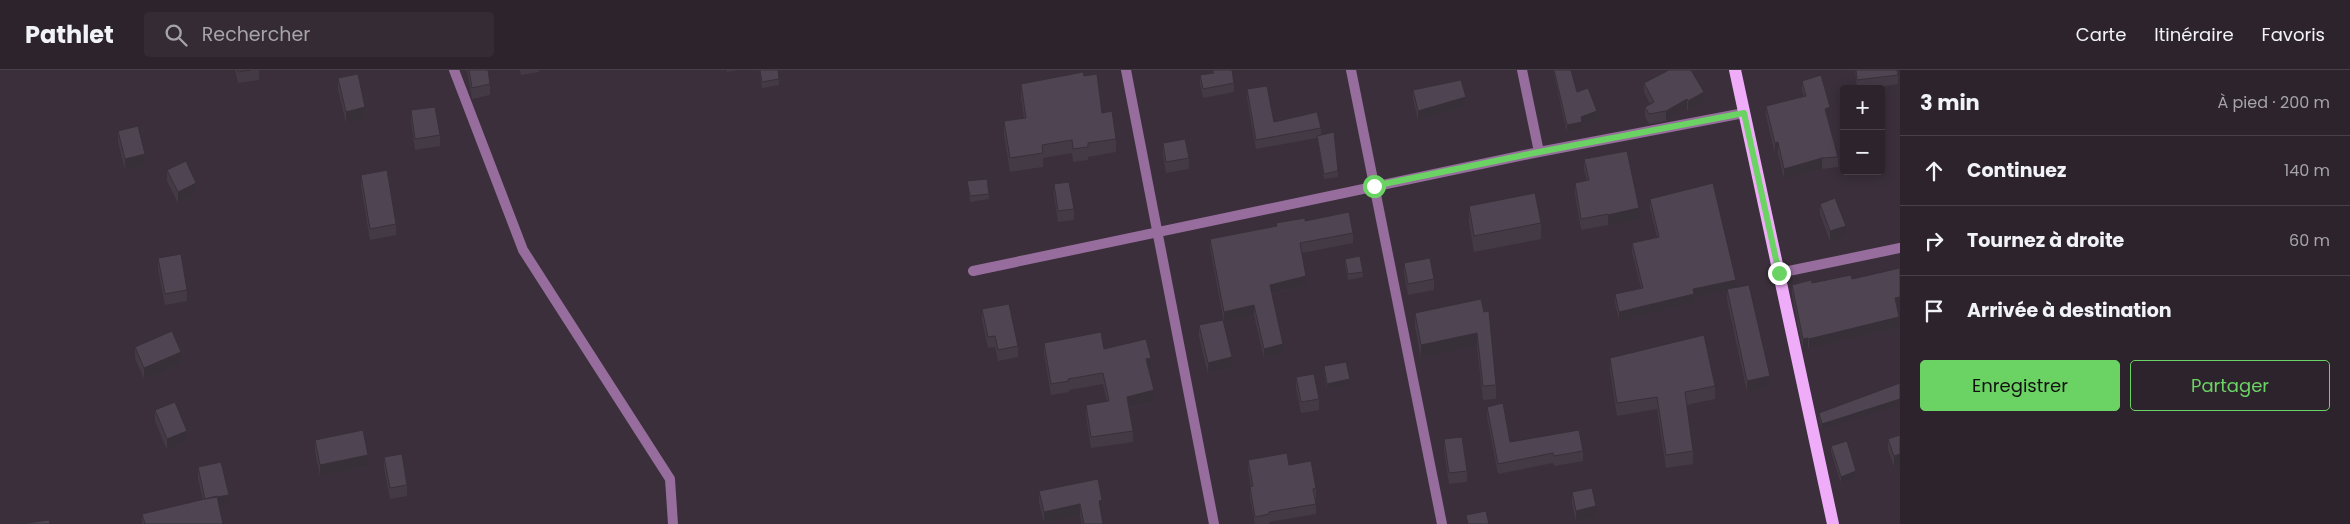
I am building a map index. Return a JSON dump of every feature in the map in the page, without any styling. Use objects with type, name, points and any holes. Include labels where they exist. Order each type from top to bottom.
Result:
[{"type":"main road","points":[[1735,70],[1833,524]]},
{"type":"street","points":[[454,70],[523,250],[670,479],[673,524]]},
{"type":"street","points":[[1126,70],[1214,524]]},
{"type":"street","points":[[1351,70],[1442,524]]},
{"type":"street","points":[[1522,70],[1539,152]]},
{"type":"street","points":[[973,271],[1539,152],[1744,113]]},
{"type":"street","points":[[1779,273],[1900,248]]},
{"type":"building","points":[[469,70],[488,70],[490,84],[472,88]]},
{"type":"building","points":[[760,70],[778,70],[779,79],[762,82]]},
{"type":"building","points":[[1213,70],[1232,70],[1234,83],[1203,89],[1200,75],[1214,73]]},
{"type":"building","points":[[1554,70],[1571,70],[1577,92],[1588,88],[1597,111],[1581,117],[1582,122],[1567,125]]},
{"type":"building","points":[[1669,70],[1691,70],[1704,92],[1666,111],[1649,114],[1645,107],[1654,102],[1644,83]]},
{"type":"building","points":[[1856,70],[1897,70],[1898,75],[1857,80]]},
{"type":"building","points":[[1083,72],[1084,76],[1097,74],[1102,113],[1112,111],[1116,139],[1088,143],[1088,147],[1073,149],[1072,140],[1042,145],[1043,153],[1010,158],[1004,121],[1026,118],[1021,84]]},
{"type":"building","points":[[358,74],[365,107],[346,112],[338,78]]},
{"type":"building","points":[[1821,75],[1830,107],[1825,109],[1838,157],[1822,158],[1784,169],[1778,142],[1775,143],[1766,106],[1806,96],[1802,81]]},
{"type":"building","points":[[1461,80],[1466,97],[1418,111],[1413,90]]},
{"type":"building","points":[[1267,86],[1274,122],[1317,112],[1321,128],[1256,140],[1247,89]]},
{"type":"building","points":[[435,107],[440,135],[415,139],[411,110]]},
{"type":"building","points":[[138,126],[145,154],[125,159],[118,131]]},
{"type":"building","points":[[1334,132],[1338,171],[1324,174],[1317,136]]},
{"type":"building","points":[[1185,139],[1189,158],[1166,162],[1163,143]]},
{"type":"building","points":[[1627,151],[1639,208],[1581,219],[1575,183],[1589,180],[1584,159]]},
{"type":"building","points":[[186,161],[196,183],[178,192],[167,170]]},
{"type":"building","points":[[387,170],[396,224],[370,229],[361,175]]},
{"type":"building","points":[[987,179],[989,194],[970,196],[967,181]]},
{"type":"building","points":[[1069,182],[1074,209],[1058,211],[1054,184]]},
{"type":"building","points":[[1713,183],[1736,280],[1693,289],[1694,294],[1619,312],[1615,294],[1643,288],[1632,243],[1659,237],[1650,199]]},
{"type":"building","points":[[1535,193],[1541,223],[1474,236],[1469,206]]},
{"type":"building","points":[[1835,198],[1846,226],[1830,231],[1820,204]]},
{"type":"building","points":[[1349,212],[1353,233],[1300,243],[1306,276],[1270,285],[1283,344],[1264,349],[1254,305],[1224,312],[1210,239],[1277,226],[1276,223],[1305,218],[1305,221]]},
{"type":"building","points":[[181,254],[187,290],[165,294],[158,258]]},
{"type":"building","points":[[1360,256],[1363,272],[1348,274],[1345,259]]},
{"type":"building","points":[[1430,258],[1434,279],[1408,284],[1404,263]]},
{"type":"building","points":[[1900,268],[1900,297],[1895,298],[1899,317],[1803,339],[1792,285],[1811,280],[1812,283],[1851,275],[1852,279]]},
{"type":"building","points":[[1749,285],[1770,376],[1747,381],[1727,289]]},
{"type":"building","points":[[1481,299],[1484,312],[1489,311],[1496,385],[1483,386],[1477,333],[1421,345],[1415,313]]},
{"type":"building","points":[[1009,304],[1018,346],[998,350],[995,336],[988,337],[982,309]]},
{"type":"building","points":[[1223,320],[1232,357],[1208,363],[1199,325]]},
{"type":"building","points":[[172,331],[181,352],[144,368],[135,347]]},
{"type":"building","points":[[1101,332],[1104,349],[1146,339],[1151,358],[1146,359],[1154,390],[1127,397],[1133,431],[1091,437],[1086,405],[1109,401],[1103,373],[1051,384],[1044,343]]},
{"type":"building","points":[[1704,335],[1715,386],[1685,392],[1693,451],[1666,455],[1657,397],[1617,403],[1610,358]]},
{"type":"building","points":[[1346,362],[1350,379],[1327,384],[1324,366]]},
{"type":"building","points":[[1314,374],[1319,399],[1301,402],[1296,377]]},
{"type":"building","points":[[1900,383],[1900,399],[1822,424],[1819,413]]},
{"type":"building","points":[[175,402],[187,431],[167,439],[155,410]]},
{"type":"building","points":[[1503,403],[1510,442],[1579,430],[1583,451],[1554,456],[1553,453],[1498,464],[1487,407]]},
{"type":"building","points":[[363,430],[368,455],[320,465],[315,440]]},
{"type":"building","points":[[1900,435],[1900,454],[1894,456],[1888,439]]},
{"type":"building","points":[[1462,437],[1467,471],[1449,473],[1444,439]]},
{"type":"building","points":[[1847,441],[1856,471],[1841,477],[1831,446]]},
{"type":"building","points":[[1287,453],[1289,465],[1311,461],[1316,488],[1313,489],[1316,504],[1269,512],[1269,514],[1255,517],[1250,487],[1253,486],[1248,460]]},
{"type":"building","points":[[402,454],[407,485],[390,488],[384,457]]},
{"type":"building","points":[[221,462],[229,495],[205,499],[198,467]]},
{"type":"building","points":[[1098,479],[1102,500],[1099,501],[1103,524],[1084,524],[1080,504],[1044,512],[1039,491]]},
{"type":"building","points":[[1592,488],[1596,506],[1576,511],[1572,492]]},
{"type":"building","points":[[217,496],[223,524],[145,524],[142,514]]},
{"type":"building","points":[[1486,511],[1489,524],[1468,524],[1466,515]]},
{"type":"building","points":[[49,520],[50,524],[20,524]]},
{"type":"route","points":[[1374,186],[1744,113],[1779,273]]}]
